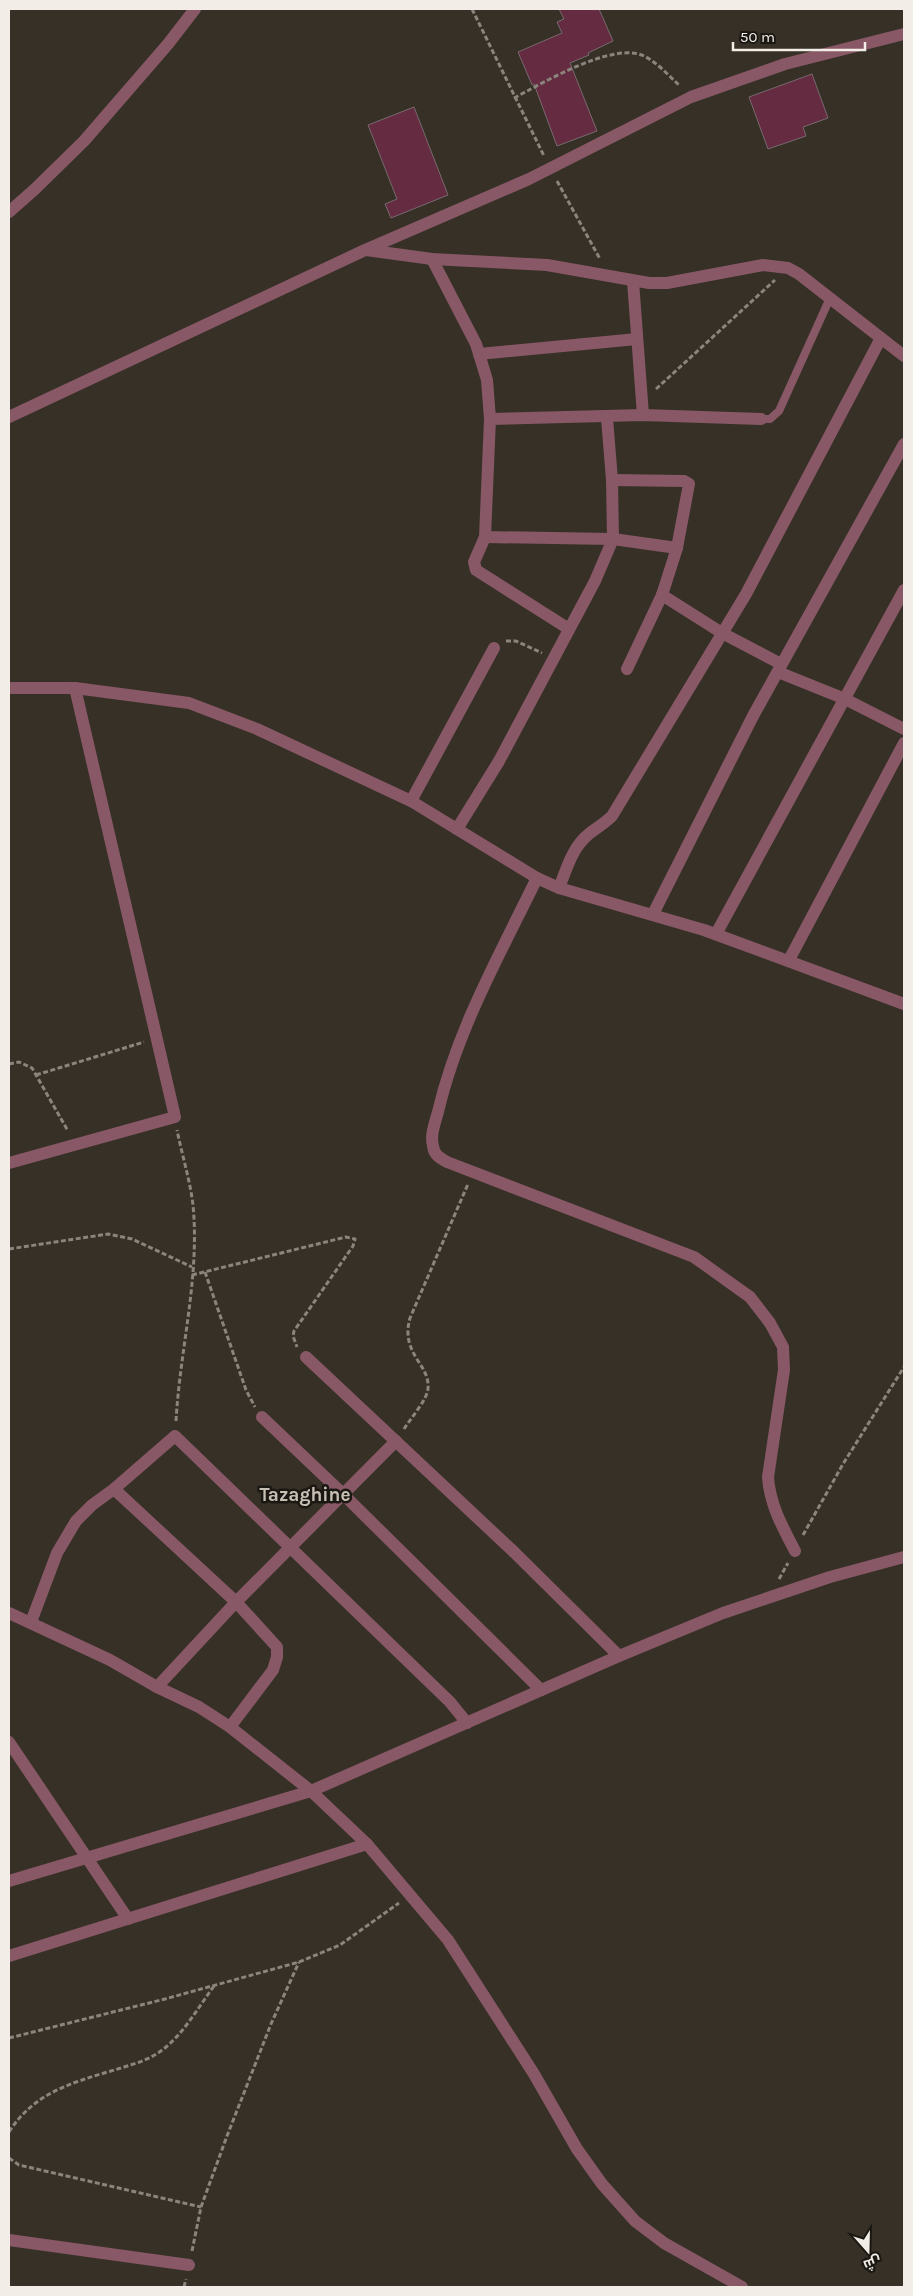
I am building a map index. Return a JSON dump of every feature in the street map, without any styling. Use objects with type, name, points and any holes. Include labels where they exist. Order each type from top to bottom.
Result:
[{"type":"street","points":[[9,212],[36,189],[84,141],[168,44],[195,9]]},
{"type":"street","points":[[9,417],[365,250],[550,168],[691,97],[785,64],[904,34]]},
{"type":"street","points":[[365,250],[432,259],[547,265],[633,281],[667,283],[763,265],[788,268],[904,356]]},
{"type":"street","points":[[432,259],[476,344],[487,380],[490,419],[485,537],[474,562],[476,570],[570,629]]},
{"type":"street","points":[[633,281],[643,415]]},
{"type":"street","points":[[559,888],[572,854],[591,832],[603,825],[612,816],[746,594],[880,338]]},
{"type":"street","points":[[480,354],[637,340]]},
{"type":"street","points":[[490,419],[607,418],[643,415],[761,419]]},
{"type":"street","points":[[457,829],[499,761],[554,659],[595,581],[613,539],[612,480],[607,418]]},
{"type":"street","points":[[652,914],[753,716],[904,444]]},
{"type":"street","points":[[612,480],[687,482],[689,488],[677,548],[662,595],[627,669]]},
{"type":"street","points":[[485,537],[613,539],[677,548]]},
{"type":"street","points":[[716,934],[904,590]]},
{"type":"street","points":[[662,595],[722,634],[780,668],[845,698],[904,729]]},
{"type":"street","points":[[411,801],[494,648]]},
{"type":"street","points":[[9,688],[75,688],[189,703],[257,729],[411,801],[537,878],[559,888],[716,934],[904,1004]]},
{"type":"street","points":[[9,1164],[175,1118],[75,688]]},
{"type":"street","points":[[789,960],[904,743]]},
{"type":"street","points":[[537,878],[474,1007],[446,1075],[432,1136],[432,1147],[437,1156],[447,1162],[694,1256],[750,1297],[770,1323],[783,1347],[784,1370],[768,1477],[769,1492],[776,1514],[795,1551]]},
{"type":"street","points":[[306,1357],[619,1656]]},
{"type":"street","points":[[262,1418],[342,1493],[541,1690]]},
{"type":"street","points":[[31,1622],[57,1553],[76,1522],[92,1504],[114,1489],[175,1436],[450,1702],[467,1723]]},
{"type":"street","points":[[158,1687],[289,1546],[396,1441]]},
{"type":"street","points":[[114,1489],[236,1602],[277,1646],[277,1657],[273,1670],[230,1727]]},
{"type":"street","points":[[9,1881],[312,1792],[619,1656],[724,1613],[830,1577],[904,1557]]},
{"type":"street","points":[[9,1613],[110,1660],[199,1707],[230,1727],[312,1792],[367,1844],[448,1940],[534,2074],[577,2149],[602,2184],[642,2227],[664,2243],[742,2287]]},
{"type":"street","points":[[9,1742],[128,1919]]},
{"type":"street","points":[[9,1956],[367,1844]]},
{"type":"street","points":[[9,2240],[189,2265]]},
{"type":"lane","points":[[761,419],[770,419],[779,411],[830,298]]},
{"type":"path","points":[[472,9],[550,168],[610,277]]},
{"type":"path","points":[[514,98],[588,62],[618,53],[643,55],[658,66],[691,97]]},
{"type":"path","points":[[642,402],[788,268]]},
{"type":"path","points":[[494,648],[501,643],[516,641],[554,659]]},
{"type":"path","points":[[36,1075],[157,1038]]},
{"type":"path","points":[[9,1064],[19,1062],[27,1064],[36,1075],[76,1144]]},
{"type":"path","points":[[175,1118],[193,1204],[191,1299],[178,1395],[175,1436]]},
{"type":"path","points":[[396,1441],[425,1397],[428,1388],[426,1377],[408,1341],[406,1331],[473,1172]]},
{"type":"path","points":[[9,1249],[108,1234],[132,1239],[192,1267]]},
{"type":"path","points":[[192,1276],[346,1238],[355,1239],[353,1246],[294,1330],[294,1341],[306,1357]]},
{"type":"path","points":[[205,1272],[246,1390],[262,1418]]},
{"type":"path","points":[[766,1600],[795,1551],[819,1504],[904,1367]]},
{"type":"path","points":[[9,2038],[299,1962],[340,1946],[410,1895]]},
{"type":"path","points":[[184,2287],[201,2206],[271,2024],[299,1962]]},
{"type":"path","points":[[9,2132],[18,2118],[40,2100],[63,2085],[136,2064],[158,2053],[176,2038],[214,1985]]},
{"type":"path","points":[[9,2158],[19,2164],[201,2206]]},
{"type":"building","points":[[559,9],[599,9],[613,41],[588,53],[589,55],[570,63],[597,131],[557,146],[534,84],[532,85],[518,52],[562,33],[557,22],[564,19]]},
{"type":"building","points":[[812,74],[828,118],[803,127],[806,136],[768,149],[749,97]]},
{"type":"building","points":[[414,107],[448,195],[391,218],[385,204],[397,199],[368,125]]},
{"type":"district","name":"Tazaghine","points":[[305,1494]]}]
